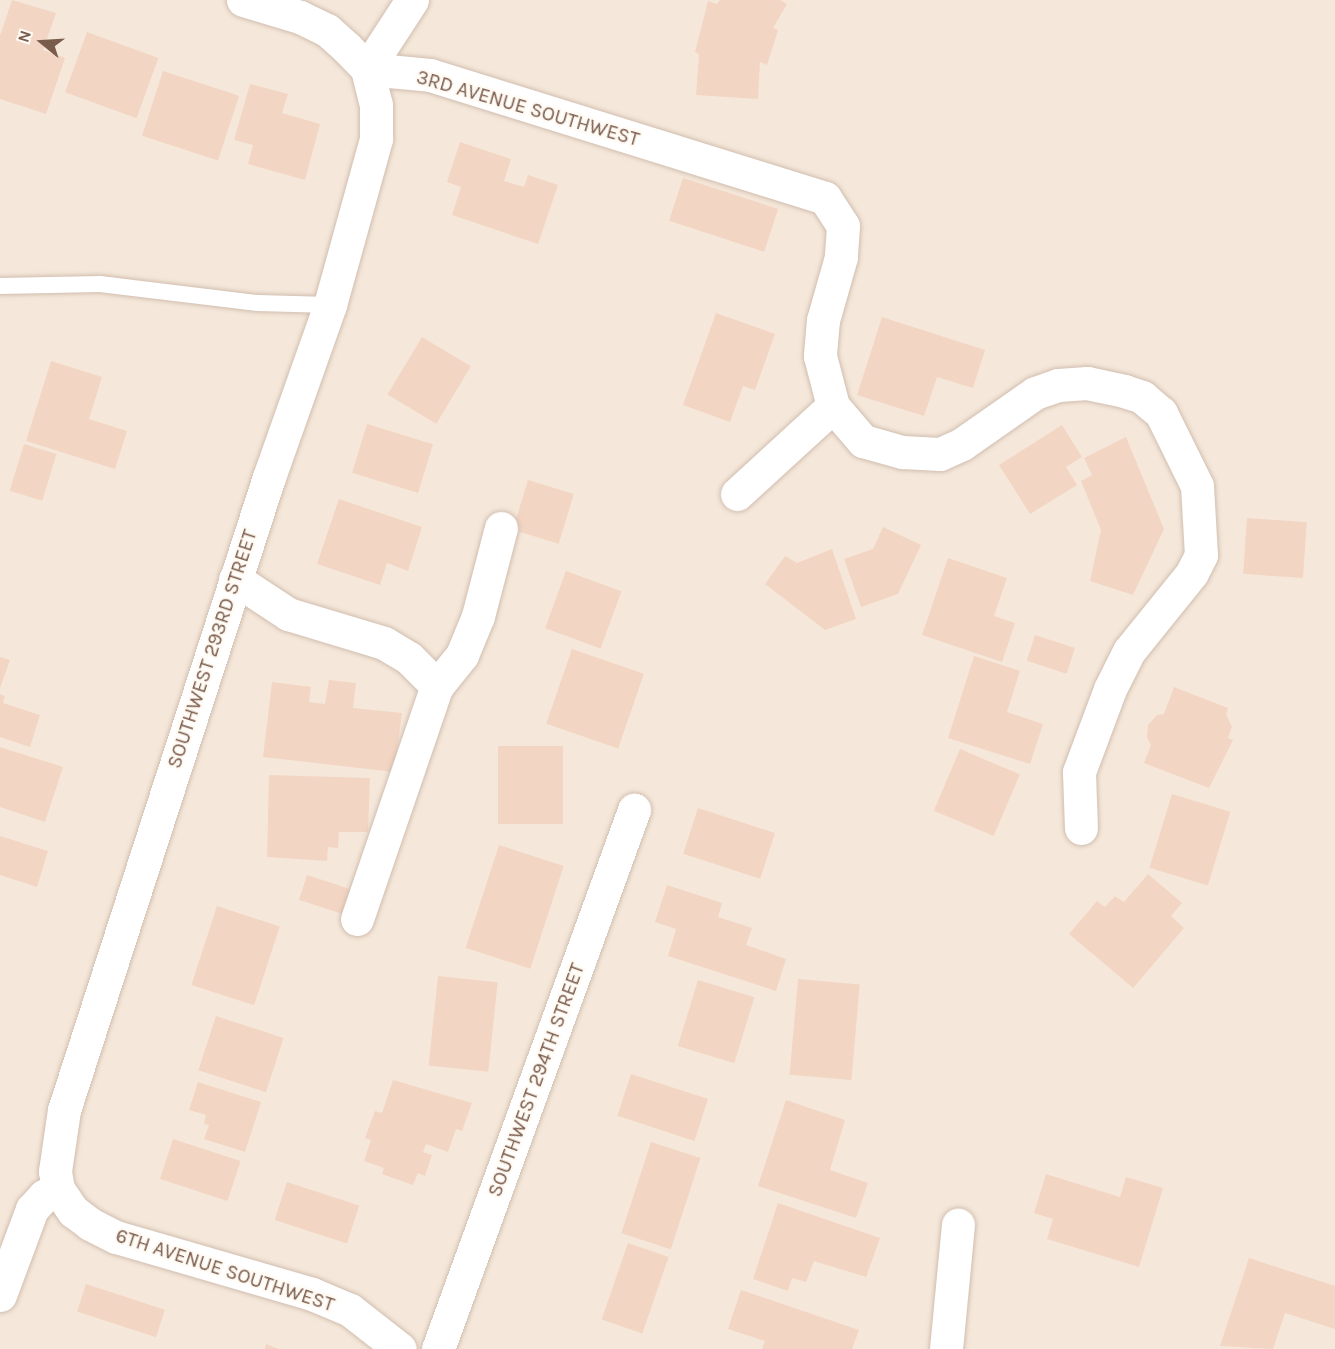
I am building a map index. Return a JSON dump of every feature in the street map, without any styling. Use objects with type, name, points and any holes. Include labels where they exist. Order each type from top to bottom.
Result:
[{"type":"street","points":[[243,0],[300,17],[327,30],[367,69],[412,0]]},
{"type":"street","name":"3RD AVENUE SOUTHWEST","points":[[367,69],[430,75],[825,198],[843,226],[841,256],[823,320],[820,356],[833,406]]},
{"type":"street","name":"SOUTHWEST 293RD STREET","points":[[58,1189],[56,1146],[64,1110],[235,579],[330,305],[376,139],[376,105],[367,69]]},
{"type":"street","points":[[737,494],[833,406],[863,441],[902,452],[940,454],[962,444],[1035,393],[1058,386],[1087,383],[1142,398],[1161,413],[1197,486],[1201,555],[1192,573],[1129,651],[1110,689],[1079,772],[1082,828]]},
{"type":"street","points":[[357,919],[437,686],[462,655],[478,616],[501,528]]},
{"type":"street","points":[[235,579],[288,614],[384,643],[409,658],[437,686]]},
{"type":"street","name":"SOUTHWEST 294TH STREET","points":[[438,1349],[634,810]]},
{"type":"street","points":[[0,1295],[32,1209],[44,1196],[58,1189]]},
{"type":"street","name":"6TH AVENUE SOUTHWEST","points":[[58,1189],[73,1210],[116,1237],[312,1294],[350,1310],[402,1348]]},
{"type":"street","points":[[946,1349],[958,1225]]},
{"type":"lane","points":[[0,286],[100,284],[258,303],[330,305]]},
{"type":"shaded area","points":[[0,0],[1335,0],[1335,1349],[0,1349]]},
{"type":"building","points":[[12,0],[56,13],[43,50],[65,58],[46,114],[0,99],[0,36]]},
{"type":"building","points":[[720,0],[780,0],[787,4],[773,28],[778,30],[767,65],[760,62],[758,99],[696,95],[699,54],[695,52],[708,1],[717,4]]},
{"type":"building","points":[[87,32],[158,58],[137,118],[65,92]]},
{"type":"building","points":[[163,71],[239,96],[218,160],[142,136]]},
{"type":"building","points":[[250,84],[288,94],[282,113],[320,124],[305,180],[248,164],[253,145],[234,140]]},
{"type":"building","points":[[460,142],[511,159],[504,181],[524,187],[528,175],[558,185],[538,244],[452,215],[461,187],[447,182]]},
{"type":"building","points":[[683,178],[778,209],[764,252],[669,221]]},
{"type":"building","points":[[716,313],[775,334],[755,390],[743,386],[730,422],[683,405]]},
{"type":"building","points":[[882,317],[985,350],[973,388],[937,377],[924,416],[857,395]]},
{"type":"building","points":[[422,337],[471,366],[436,424],[387,394]]},
{"type":"building","points":[[51,361],[102,377],[89,419],[127,431],[115,469],[26,441]]},
{"type":"building","points":[[367,424],[433,444],[418,493],[352,473]]},
{"type":"building","points":[[1062,425],[1082,457],[1066,467],[1077,485],[1030,514],[999,465]]},
{"type":"building","points":[[1126,437],[1164,529],[1133,595],[1090,581],[1101,530],[1081,481],[1092,475],[1084,458]]},
{"type":"building","points":[[24,444],[57,454],[42,501],[10,491]]},
{"type":"building","points":[[528,480],[574,494],[559,544],[513,530]]},
{"type":"building","points":[[339,499],[422,527],[408,571],[387,563],[380,585],[317,564]]},
{"type":"building","points":[[1247,518],[1307,522],[1303,578],[1243,574]]},
{"type":"building","points":[[883,527],[921,545],[898,594],[861,607],[844,559],[873,549]]},
{"type":"building","points":[[832,549],[856,619],[825,630],[765,584],[785,556],[797,563]]},
{"type":"building","points":[[948,558],[1007,578],[994,616],[1015,623],[1002,662],[922,635]]},
{"type":"building","points":[[566,571],[621,591],[601,649],[545,628]]},
{"type":"building","points":[[1035,635],[1075,648],[1067,674],[1027,661]]},
{"type":"building","points":[[572,649],[644,674],[618,748],[546,724]]},
{"type":"building","points":[[974,656],[1020,671],[1007,712],[1043,724],[1030,764],[948,738]]},
{"type":"building","points":[[0,657],[10,660],[0,688]]},
{"type":"building","points":[[329,680],[356,683],[353,708],[402,713],[394,772],[263,757],[272,682],[311,687],[309,702],[325,704]]},
{"type":"building","points":[[1174,687],[1228,708],[1226,714],[1232,727],[1228,738],[1233,740],[1209,788],[1144,763],[1151,745],[1147,737],[1148,725],[1157,715],[1164,714]]},
{"type":"building","points":[[0,694],[5,696],[3,703],[40,715],[30,747],[0,737]]},
{"type":"building","points":[[498,746],[563,746],[563,824],[498,824]]},
{"type":"building","points":[[0,747],[63,767],[45,822],[0,807]]},
{"type":"building","points":[[960,749],[1020,774],[994,836],[934,811]]},
{"type":"building","points":[[269,775],[370,778],[368,832],[339,832],[338,848],[328,847],[327,861],[267,857]]},
{"type":"building","points":[[1172,794],[1230,812],[1208,885],[1149,868]]},
{"type":"building","points":[[698,808],[775,833],[760,879],[683,854]]},
{"type":"building","points":[[0,836],[48,851],[37,887],[0,875]]},
{"type":"building","points":[[499,845],[564,866],[530,969],[466,948]]},
{"type":"building","points":[[1148,874],[1182,903],[1171,916],[1184,928],[1133,988],[1069,934],[1097,901],[1105,907],[1115,896],[1124,902]]},
{"type":"building","points":[[307,875],[351,889],[343,914],[299,900]]},
{"type":"building","points":[[667,885],[722,903],[718,917],[752,928],[746,945],[786,959],[776,991],[668,956],[676,929],[655,922]]},
{"type":"building","points":[[217,906],[280,926],[254,1005],[191,985]]},
{"type":"building","points":[[438,976],[498,982],[488,1072],[429,1066]]},
{"type":"building","points":[[798,979],[860,984],[851,1080],[790,1075]]},
{"type":"building","points":[[698,980],[754,997],[734,1063],[678,1046]]},
{"type":"building","points":[[216,1016],[284,1038],[266,1092],[198,1070]]},
{"type":"building","points":[[631,1074],[708,1099],[694,1141],[617,1116]]},
{"type":"building","points":[[393,1080],[472,1103],[462,1131],[456,1129],[448,1152],[426,1144],[423,1152],[432,1155],[425,1176],[418,1173],[413,1185],[382,1174],[384,1168],[364,1161],[371,1140],[365,1138],[375,1111],[382,1113]]},
{"type":"building","points":[[198,1082],[261,1102],[245,1152],[204,1139],[209,1125],[204,1124],[206,1115],[189,1110]]},
{"type":"building","points":[[786,1100],[845,1120],[830,1170],[868,1183],[856,1218],[758,1186]]},
{"type":"building","points":[[173,1139],[241,1161],[228,1201],[160,1179]]},
{"type":"building","points":[[651,1142],[700,1158],[671,1249],[621,1233]]},
{"type":"building","points":[[1046,1174],[1120,1197],[1126,1177],[1163,1188],[1139,1267],[1047,1239],[1053,1219],[1034,1213]]},
{"type":"building","points":[[287,1182],[359,1205],[347,1244],[275,1220]]},
{"type":"building","points":[[778,1203],[880,1238],[866,1277],[814,1261],[806,1282],[792,1278],[788,1291],[753,1279]]},
{"type":"building","points":[[628,1243],[669,1257],[642,1334],[602,1320]]},
{"type":"building","points":[[1249,1258],[1335,1286],[1335,1329],[1285,1313],[1273,1349],[1220,1346]]},
{"type":"building","points":[[86,1284],[165,1310],[156,1337],[77,1312]]},
{"type":"building","points":[[741,1290],[859,1330],[852,1349],[762,1349],[765,1341],[728,1329]]},
{"type":"building","points":[[266,1344],[279,1349],[265,1349]]}]
